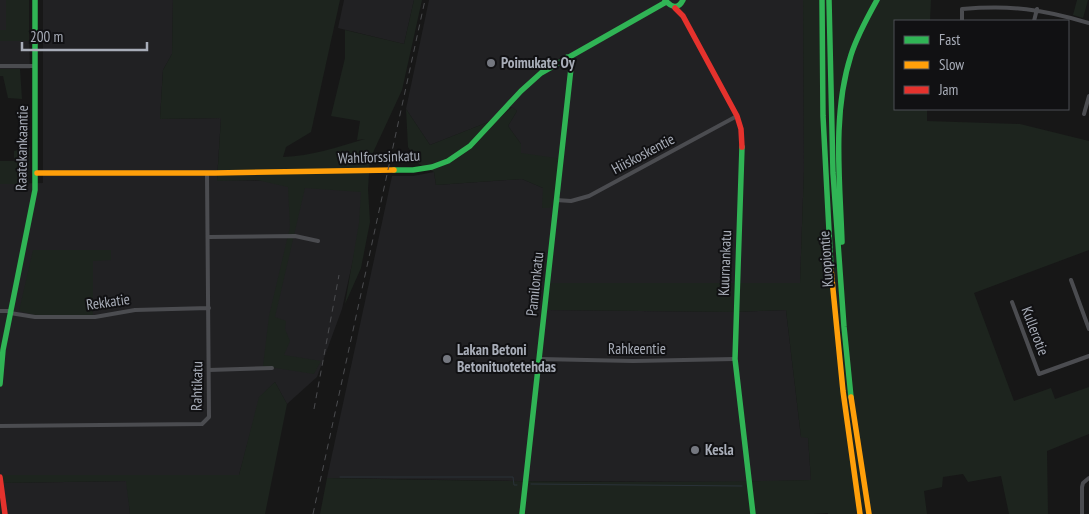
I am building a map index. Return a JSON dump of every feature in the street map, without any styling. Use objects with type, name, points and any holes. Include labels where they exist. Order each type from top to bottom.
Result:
[{"type":"main road","name":"Raatekankaantie","points":[[0,384],[10,312],[37,173],[35,0]]},
{"type":"main road","points":[[816,0],[821,78]]},
{"type":"main road","name":"Kuopiontie","points":[[822,0],[821,78],[836,328],[843,397],[860,514]]},
{"type":"main road","name":"Kuopiontie","points":[[829,0],[832,149],[839,264],[851,396],[869,514]]},
{"type":"main road","points":[[839,264],[842,243],[839,133],[842,96],[848,64],[856,40],[877,0]]},
{"type":"main road","points":[[666,1],[675,8],[682,2]]},
{"type":"main road","name":"Wahlforssinkatu","points":[[37,173],[400,171],[432,167],[448,161],[470,146],[531,81],[546,69],[666,1]]},
{"type":"main road","name":"Kuurnankatu","points":[[682,2],[688,26]]},
{"type":"main road","name":"Kuurnankatu","points":[[675,8],[683,16],[737,116],[741,129],[742,146],[734,359],[753,514]]},
{"type":"main road","name":"Pamilonkatu","points":[[522,514],[571,68],[567,57]]},
{"type":"main road","points":[[0,477],[4,514]]},
{"type":"street","points":[[962,20],[962,9],[1005,6],[1037,9],[1089,23]]},
{"type":"street","points":[[1034,20],[1037,9]]},
{"type":"street","points":[[0,66],[36,66]]},
{"type":"street","points":[[1084,114],[1089,96]]},
{"type":"street","name":"Hiiskoskentie","points":[[556,200],[571,201],[589,196],[737,116]]},
{"type":"street","name":"Rahtikatu","points":[[0,426],[202,424],[209,417],[208,173]]},
{"type":"street","points":[[209,237],[295,236],[318,241]]},
{"type":"street","points":[[1071,280],[1089,329]]},
{"type":"street","name":"Kullerotie","points":[[1012,302],[1039,374],[1089,356]]},
{"type":"street","name":"Rekkatie","points":[[0,311],[35,317],[95,317],[136,310],[209,308]]},
{"type":"street","name":"Rahkeentie","points":[[540,359],[633,361],[734,359]]},
{"type":"street","points":[[209,370],[272,368]]},
{"type":"street","points":[[1082,514],[1082,487],[1089,478]]},
{"type":"shaded area","points":[[0,0],[6,0],[6,30],[0,30]]},
{"type":"shaded area","points":[[6,0],[29,0],[29,41],[0,41],[0,30],[6,30]]},
{"type":"shaded area","points":[[43,0],[173,0],[172,54],[163,70],[160,119],[221,118],[217,180],[363,182],[361,224],[342,309],[317,377],[287,404],[275,382],[260,397],[239,475],[0,475],[0,184],[43,183]]},
{"type":"shaded area","points":[[173,0],[340,0],[311,132],[286,147],[283,157],[314,153],[365,139],[357,140],[360,121],[331,116],[345,58],[345,30],[404,44],[414,0],[422,0],[402,90],[370,159],[368,189],[370,222],[361,268],[345,304],[359,223],[361,192],[305,188],[275,317],[286,321],[285,329],[290,341],[284,355],[321,361],[314,374],[263,366],[269,316],[290,227],[288,187],[257,180],[217,181],[221,118],[160,119],[163,70],[172,54]]},
{"type":"shaded area","points":[[344,0],[414,0],[404,44],[338,28]]},
{"type":"shaded area","points":[[429,0],[803,0],[804,169],[800,284],[550,283],[548,310],[735,312],[786,310],[801,437],[808,437],[811,480],[748,482],[327,478],[392,176],[413,176],[434,172],[436,185],[522,179],[543,188],[559,199],[521,153],[521,144],[508,126],[517,111],[511,107],[501,117],[430,145],[406,109]]},
{"type":"shaded area","points":[[803,0],[931,0],[930,20],[894,20],[894,110],[927,110],[927,121],[1020,124],[1089,141],[1089,250],[974,293],[1014,401],[1051,388],[1055,399],[1089,387],[1089,434],[1047,451],[1048,514],[1009,514],[1001,476],[968,482],[963,474],[943,477],[942,487],[924,491],[927,514],[320,514],[327,478],[629,482],[811,480],[808,438],[801,437],[786,310],[735,312],[547,310],[550,283],[800,283],[804,169]]},
{"type":"shaded area","points":[[1077,0],[1088,0],[1083,18],[1073,15]]},
{"type":"shaded area","points":[[0,41],[29,41],[30,69],[0,69]]},
{"type":"shaded area","points":[[0,69],[20,69],[22,99],[8,98],[3,76],[0,76]]},
{"type":"shaded area","points":[[512,107],[517,111],[508,126],[521,144],[521,153],[563,159],[559,199],[549,208],[542,208],[543,188],[522,179],[436,185],[434,172],[419,164],[408,147],[406,109],[430,145],[501,117]]},
{"type":"shaded area","points":[[30,147],[29,184],[0,184],[0,161],[14,161],[14,151]]},
{"type":"shaded area","points":[[33,250],[111,250],[111,260],[93,261],[93,315],[35,315],[19,311]]},
{"type":"shaded area","points":[[275,382],[287,404],[265,514],[130,514],[126,481],[1,483],[4,514],[0,514],[0,475],[239,475],[259,397]]},
{"type":"shaded area","points":[[127,481],[130,514],[4,514],[1,483]]},
{"type":"waterway","points":[[340,477],[513,477],[514,485],[517,485]]},
{"type":"waterway","points":[[531,484],[742,486]]},
{"type":"railway","points":[[313,514],[425,0]]},
{"type":"railway","points":[[314,409],[339,275]]},
{"type":"traffic: fast","points":[[0,384],[3,350],[35,190],[35,0]]},
{"type":"traffic: fast","points":[[665,0],[674,6],[679,5],[683,0]]},
{"type":"traffic: fast","points":[[822,0],[823,116],[831,269]]},
{"type":"traffic: fast","points":[[829,0],[833,173],[851,397]]},
{"type":"traffic: fast","points":[[842,242],[839,172],[841,101],[853,48],[877,0]]},
{"type":"traffic: fast","points":[[394,170],[432,167],[448,161],[470,146],[521,91],[541,73],[666,2]]},
{"type":"traffic: fast","points":[[522,514],[571,68],[567,57]]},
{"type":"traffic: fast","points":[[742,147],[735,359],[753,514]]},
{"type":"traffic: slow","points":[[37,173],[394,170]]},
{"type":"traffic: slow","points":[[831,269],[843,391],[860,514]]},
{"type":"traffic: slow","points":[[851,397],[869,514]]},
{"type":"traffic: jam","points":[[675,8],[683,16],[737,116],[741,129],[742,147]]},
{"type":"traffic: jam","points":[[0,477],[5,514]]},
{"type":"place","name":"Poimukate Oy","points":[[491,63]]},
{"type":"place","name":"Lakan Betoni Betonituotetehdas","points":[[447,359]]},
{"type":"place","name":"Kesla","points":[[695,450]]}]
